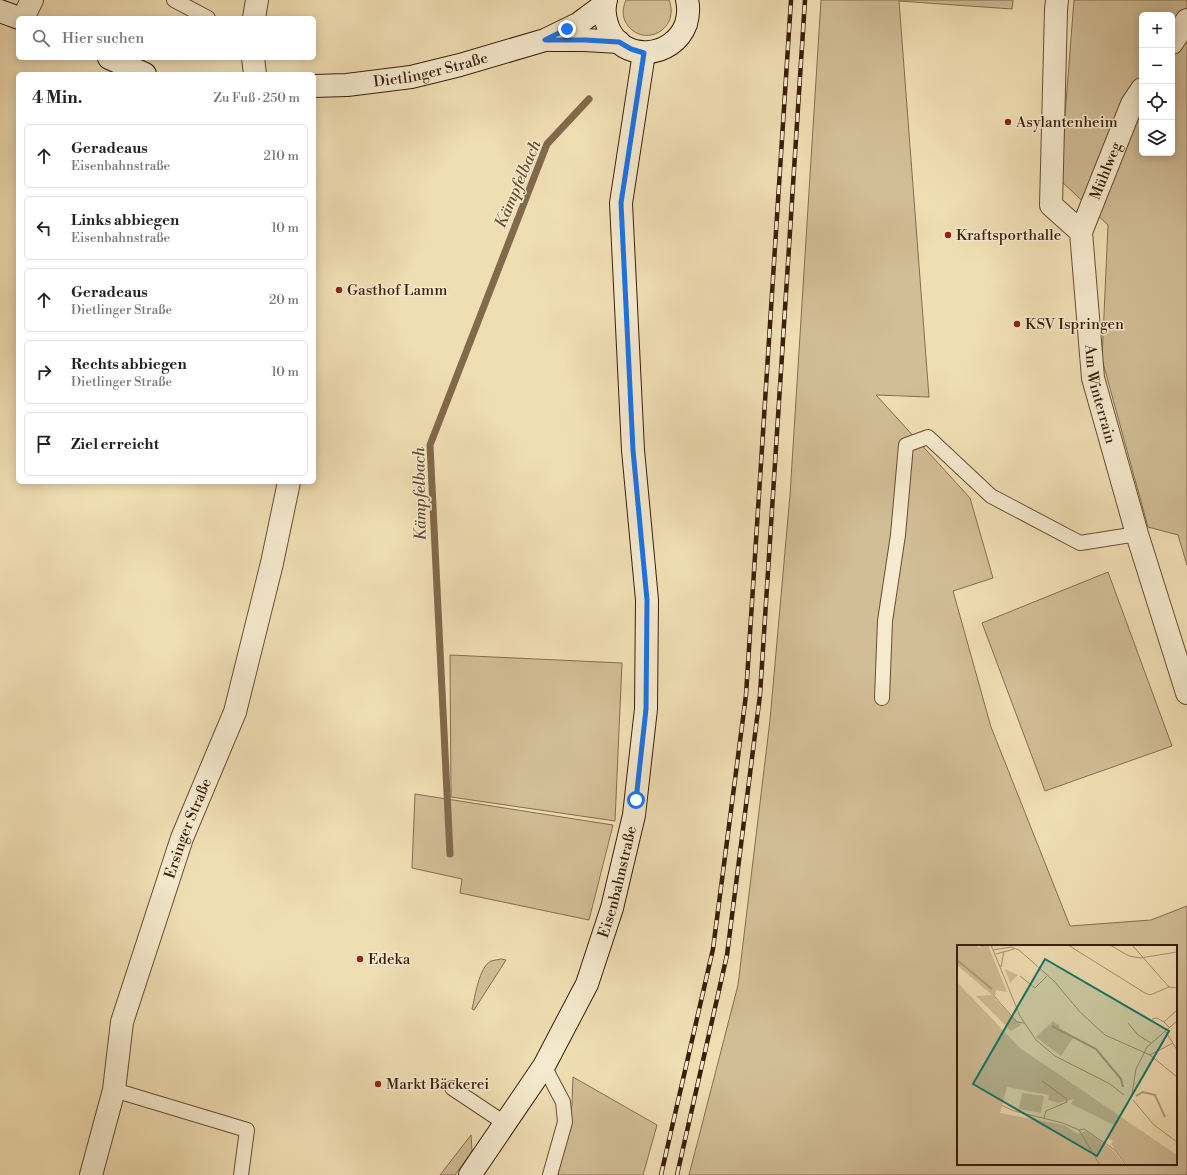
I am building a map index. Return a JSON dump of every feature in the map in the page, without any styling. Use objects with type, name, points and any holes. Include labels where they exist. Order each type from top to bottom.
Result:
[{"type":"street","points":[[24,16],[32,0]]},
{"type":"street","points":[[254,16],[257,0]]},
{"type":"street","points":[[606,2],[605,18],[610,31],[619,42],[631,49],[644,53],[659,51],[673,44],[683,32],[688,18],[686,0]]},
{"type":"street","points":[[1057,0],[1051,205],[1081,232]]},
{"type":"street","name":"Dietlinger Straße","points":[[316,86],[347,85],[411,76],[460,66],[545,40],[578,24],[606,2]]},
{"type":"street","points":[[0,11],[16,17]]},
{"type":"street","points":[[1175,38],[1187,20]]},
{"type":"street","name":"Dietlinger Straße","points":[[545,40],[619,42]]},
{"type":"street","name":"Eisenbahnstraße","points":[[470,1175],[544,1066],[587,984],[612,908],[634,815],[646,709],[647,600],[633,450],[621,203],[644,53]]},
{"type":"street","points":[[114,60],[140,72]]},
{"type":"street","points":[[253,60],[255,72]]},
{"type":"street","name":"Mühlweg","points":[[1081,232],[1132,104],[1139,94]]},
{"type":"street","name":"Am Winterrain","points":[[1081,232],[1093,378],[1137,534],[1187,693]]},
{"type":"street","name":"Ersinger Straße","points":[[91,1175],[114,1090],[122,1022],[182,838],[235,712],[272,563],[289,484]]},
{"type":"lane","points":[[174,0],[204,16]]},
{"type":"lane","points":[[882,698],[885,621],[898,535],[906,445],[928,437],[991,496],[1080,543],[1137,534]]},
{"type":"lane","points":[[544,1066],[563,1102],[565,1122],[550,1175]]},
{"type":"lane","points":[[452,1088],[506,1124]]},
{"type":"lane","points":[[114,1090],[247,1130],[241,1175]]},
{"type":"shaded area","points":[[626,0],[669,0],[671,11],[669,20],[664,28],[657,33],[649,35],[640,34],[632,30],[625,21],[623,10]]},
{"type":"shaded area","points":[[821,0],[1013,0],[1012,9],[899,1],[929,397],[876,395],[970,498],[993,578],[953,591],[991,727],[1070,926],[1151,920],[1187,906],[1187,1175],[689,1175],[738,985],[770,720],[790,495]]},
{"type":"shaded area","points":[[1074,0],[1187,0],[1187,565],[1178,535],[1148,527],[1102,359],[1108,225],[1060,180]]},
{"type":"shaded area","points":[[1108,572],[1172,746],[1045,791],[982,623]]},
{"type":"shaded area","points":[[450,655],[622,663],[615,821],[451,797]]},
{"type":"shaded area","points":[[415,794],[613,825],[589,920],[460,893],[462,879],[412,868]]},
{"type":"shaded area","points":[[501,959],[506,960],[474,1010],[472,1009],[483,969],[491,961]]},
{"type":"shaded area","points":[[573,1077],[657,1125],[643,1175],[558,1175],[572,1105]]},
{"type":"shaded area","points":[[471,1135],[472,1151],[455,1175],[440,1175]]},
{"type":"waterway","name":"Kämpfelbach","points":[[450,854],[430,445],[547,144],[589,99]]},
{"type":"railway","points":[[661,1175],[713,949],[746,695],[791,0]]},
{"type":"railway","points":[[677,1175],[727,955],[760,695],[805,0]]},
{"type":"place","name":"Asylantenheim","points":[[1008,122]]},
{"type":"place","name":"Kraftsporthalle","points":[[948,235]]},
{"type":"place","name":"Gasthof Lamm","points":[[339,290]]},
{"type":"place","name":"KSV Ispringen","points":[[1017,324]]},
{"type":"place","name":"Edeka","points":[[360,959]]},
{"type":"place","name":"Markt Bäckerei","points":[[378,1084]]},
{"type":"route","points":[[567,29],[545,40],[619,42],[631,49],[644,53],[621,203],[633,450],[647,600],[646,709],[636,800]]}]
